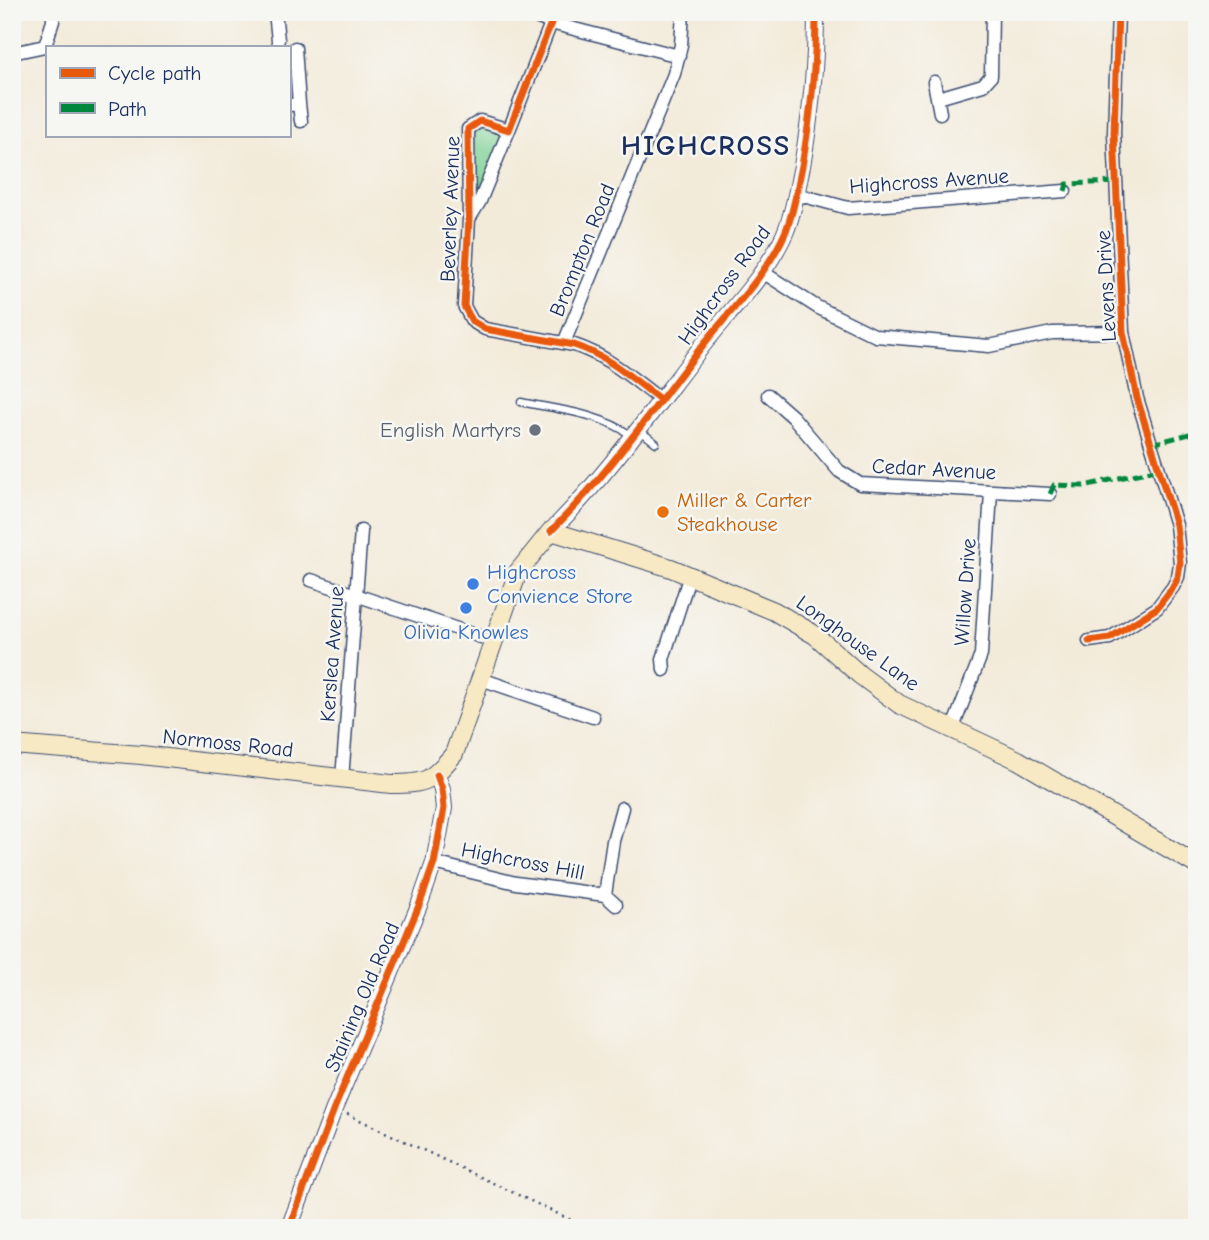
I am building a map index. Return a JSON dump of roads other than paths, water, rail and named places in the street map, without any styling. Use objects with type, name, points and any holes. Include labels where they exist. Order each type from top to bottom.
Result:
[{"type":"main road","name":"Longhouse Lane","points":[[551,531],[673,565],[793,621],[815,635],[899,704],[1018,760],[1197,865]]},
{"type":"main road","name":"Highcross Road","points":[[437,775],[454,754],[518,572],[551,531]]},
{"type":"main road","name":"Normoss Road","points":[[12,745],[141,755],[406,784],[417,783],[437,775]]},
{"type":"street","points":[[46,46],[53,12]]},
{"type":"street","points":[[275,12],[278,40]]},
{"type":"street","points":[[523,12],[551,23],[679,55]]},
{"type":"street","name":"Brompton Road","points":[[564,343],[674,74],[684,12]]},
{"type":"street","name":"Highcross Road","points":[[551,531],[586,496],[636,434],[761,271],[784,235],[796,194],[807,134],[816,61],[816,12]]},
{"type":"street","points":[[938,98],[983,85],[990,76],[992,12]]},
{"type":"street","name":"Levens Drive","points":[[1089,641],[1110,638],[1157,608],[1165,601],[1178,577],[1176,525],[1137,398],[1124,332],[1114,133],[1118,12]]},
{"type":"street","name":"Beverley Avenue","points":[[469,219],[480,201],[551,23]]},
{"type":"street","points":[[12,53],[46,47]]},
{"type":"street","points":[[295,48],[294,105],[301,121]]},
{"type":"street","points":[[934,82],[940,113]]},
{"type":"street","name":"Beverley Avenue","points":[[509,130],[480,121],[468,129],[469,219],[464,306],[472,321],[485,329],[588,349],[606,359],[661,400]]},
{"type":"street","name":"Highcross Avenue","points":[[796,194],[848,208],[1065,191]]},
{"type":"street","points":[[761,271],[817,307],[876,336],[989,346],[1052,333],[1124,332]]},
{"type":"street","name":"Cedar Avenue","points":[[768,395],[793,417],[839,471],[860,484],[1050,494]]},
{"type":"street","name":"Willow Drive","points":[[952,730],[981,656],[991,492]]},
{"type":"street","name":"Kerslea Avenue","points":[[342,779],[361,531]]},
{"type":"street","points":[[664,670],[663,659],[690,575]]},
{"type":"street","points":[[312,580],[493,641]]},
{"type":"street","points":[[481,679],[593,717]]},
{"type":"street","name":"Staining Old Road","points":[[289,1228],[334,1109],[420,903],[433,863],[444,808],[437,775]]},
{"type":"street","name":"Highcross Hill","points":[[605,895],[613,841],[622,808]]},
{"type":"street","name":"Highcross Hill","points":[[433,863],[516,883],[605,895],[616,905]]},
{"type":"lane","points":[[522,402],[601,419],[656,443]]},
{"type":"place","name":"English Martyrs","points":[[535,430]]},
{"type":"place","name":"Miller & Carter Steakhouse","points":[[663,512]]},
{"type":"place","name":"Highcross Convience Store","points":[[473,584]]},
{"type":"place","name":"Olivia Knowles","points":[[466,608]]},
{"type":"district","name":"HIGHCROSS","points":[[706,146]]}]
